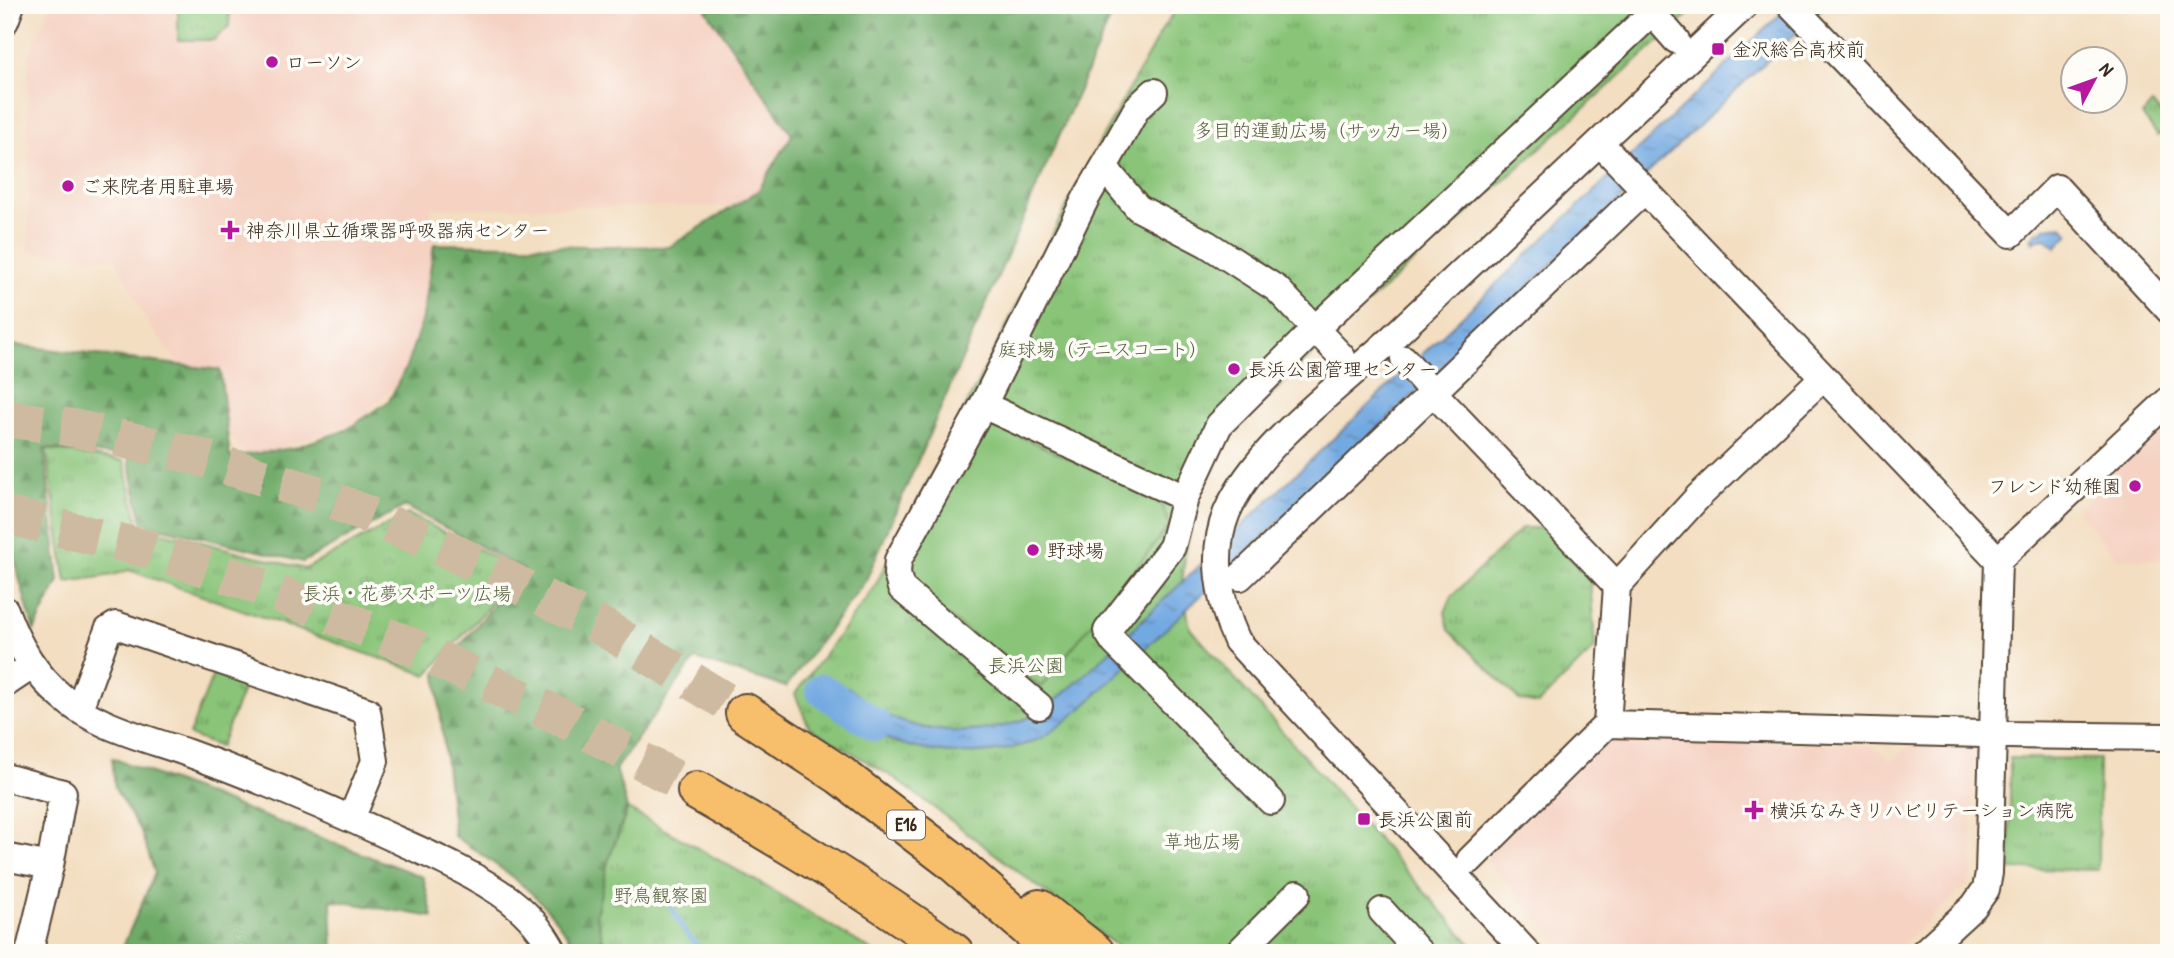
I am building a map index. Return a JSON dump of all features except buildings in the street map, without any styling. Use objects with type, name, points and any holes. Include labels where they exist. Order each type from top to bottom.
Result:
[{"type":"highway","name":"E16","points":[[745,713],[840,775],[951,860],[1056,953]]},
{"type":"highway","points":[[840,775],[1002,881],[1094,953]]},
{"type":"highway","points":[[697,791],[793,846],[900,913],[954,953]]},
{"type":"highway","points":[[793,846],[933,953]]},
{"type":"street","points":[[1527,953],[1237,641],[1220,595],[1220,539],[1227,513],[1244,482],[1266,453],[1388,342],[1745,5]]},
{"type":"street","points":[[1791,5],[2011,234],[2057,188],[2169,310]]},
{"type":"street","points":[[1271,801],[1114,642],[1107,631],[1172,547],[1185,498],[1219,425],[1316,328],[1648,9],[1676,40]]},
{"type":"street","points":[[1039,706],[901,589],[897,574],[898,560],[983,405],[1086,198],[1136,108],[1154,92]]},
{"type":"street","points":[[1600,143],[1622,166],[1639,191],[1998,560]]},
{"type":"street","points":[[1104,167],[1138,208],[1207,244],[1276,289],[1342,357]]},
{"type":"street","points":[[1240,577],[1430,390],[1639,191]]},
{"type":"street","points":[[1404,359],[1430,390],[1617,586]]},
{"type":"street","points":[[1470,860],[1608,724],[1617,586],[1698,497],[1815,385]]},
{"type":"street","points":[[1923,953],[1975,906],[1986,889],[1989,873],[1998,560],[2169,400]]},
{"type":"street","points":[[983,405],[1185,498]]},
{"type":"street","points":[[5,610],[19,645],[33,666],[62,697],[79,709],[112,725],[232,769],[441,860],[496,890],[513,903],[537,928],[554,953]]},
{"type":"street","points":[[79,709],[108,630],[116,625],[367,711],[375,761],[351,819]]},
{"type":"street","points":[[5,684],[33,666]]},
{"type":"street","points":[[1608,724],[2169,737]]},
{"type":"street","points":[[5,777],[63,793],[50,866],[29,953]]},
{"type":"street","points":[[5,858],[50,866]]},
{"type":"street","points":[[1238,953],[1297,894]]},
{"type":"street","points":[[1382,911],[1420,953]]},
{"type":"shaded area","name":"神奈川県立循環器呼吸器病センター","points":[[50,5],[719,5],[807,124],[818,205],[431,208],[436,306],[402,380],[357,422],[247,458],[146,320],[116,259],[29,252],[28,58]]},
{"type":"shaded area","name":"フレンド幼稚園","points":[[2169,424],[2169,559],[2118,558],[2077,511],[2125,462]]},
{"type":"shaded area","name":"横浜なみきリハビリテーション病院","points":[[1612,738],[1872,745],[1891,761],[1910,745],[1973,747],[1972,873],[1967,885],[1892,953],[1568,953],[1485,859]]},
{"type":"green space","points":[[178,5],[230,5],[229,26],[214,40],[178,40]]},
{"type":"green space","points":[[703,5],[1116,5],[866,580],[786,687],[695,659],[616,768],[627,808],[608,862],[596,915],[606,953],[577,953],[566,933],[539,900],[508,873],[454,836],[436,674],[524,570],[405,506],[303,562],[142,523],[128,456],[44,448],[59,581],[34,631],[19,577],[11,531],[6,451],[5,344],[220,370],[230,457],[293,448],[346,430],[389,401],[407,365],[423,317],[434,244],[669,247],[758,191],[792,135]]},
{"type":"green space","name":"長浜公園","points":[[1180,5],[1699,5],[1332,335],[1229,437],[1195,504],[1182,584],[1190,628],[1479,953],[1126,953],[896,779],[809,727],[795,694],[874,588],[1091,158],[1164,26]]},
{"type":"green space","points":[[2152,104],[2169,121],[2169,125],[2158,136],[2142,115]]},
{"type":"green space","name":"野球場","points":[[984,420],[1160,500],[1169,526],[1041,687],[920,595],[911,580],[911,560]]},
{"type":"green space","name":"長浜・花夢スポーツ広場","points":[[46,449],[124,461],[139,526],[305,569],[408,514],[521,571],[427,675],[129,570],[66,582]]},
{"type":"green space","points":[[1522,528],[1542,528],[1590,580],[1595,648],[1538,704],[1519,700],[1449,630],[1445,612],[1452,596]]},
{"type":"green space","points":[[216,667],[247,680],[220,747],[189,735]]},
{"type":"green space","points":[[112,758],[423,877],[433,917],[331,900],[333,953],[120,953],[155,873],[141,832],[115,789]]},
{"type":"green space","points":[[2010,758],[2099,759],[2098,870],[2010,869]]},
{"type":"green space","name":"野鳥観察園","points":[[628,809],[760,883],[876,953],[607,953],[596,915],[608,862]]},
{"type":"water","points":[[1790,5],[1826,5],[1081,709],[1054,730],[1036,740],[996,751],[933,751],[892,741],[873,733],[833,706],[848,687],[882,713],[900,721],[936,730],[955,731],[974,731],[1010,724],[1047,707],[1076,683]]},
{"type":"water","points":[[2062,226],[2069,234],[2056,247],[2046,238],[2034,242],[2031,239],[2039,230],[2042,233],[2044,228]]},
{"type":"waterway","points":[[822,690],[876,725]]},
{"type":"waterway","points":[[670,904],[685,932],[704,953]]},
{"type":"tunnel","points":[[5,418],[73,428],[189,454],[320,495],[439,545],[604,628],[745,713]]},
{"type":"tunnel","points":[[5,515],[147,549],[246,581],[408,645],[561,717],[697,791]]},
{"type":"place","name":"金沢総合高校前","points":[[1718,49]]},
{"type":"place","name":"ローソン","points":[[272,62]]},
{"type":"place","name":"ご来院者用駐車場","points":[[68,186]]},
{"type":"place","name":"神奈川県立循環器呼吸器病センター","points":[[230,230]]},
{"type":"place","name":"長浜公園管理センター","points":[[1234,369]]},
{"type":"place","name":"フレンド幼稚園","points":[[2135,486]]},
{"type":"place","name":"野球場","points":[[1033,550]]},
{"type":"place","name":"横浜なみきリハビリテーション病院","points":[[1754,810]]},
{"type":"place","name":"長浜公園前","points":[[1364,819]]},
{"type":"park label","name":"多目的運動広場（サッカー場）","points":[[1327,130]]},
{"type":"park label","name":"庭球場（テニスコート）","points":[[1103,349]]},
{"type":"park label","name":"草地広場","points":[[1202,841]]}]
